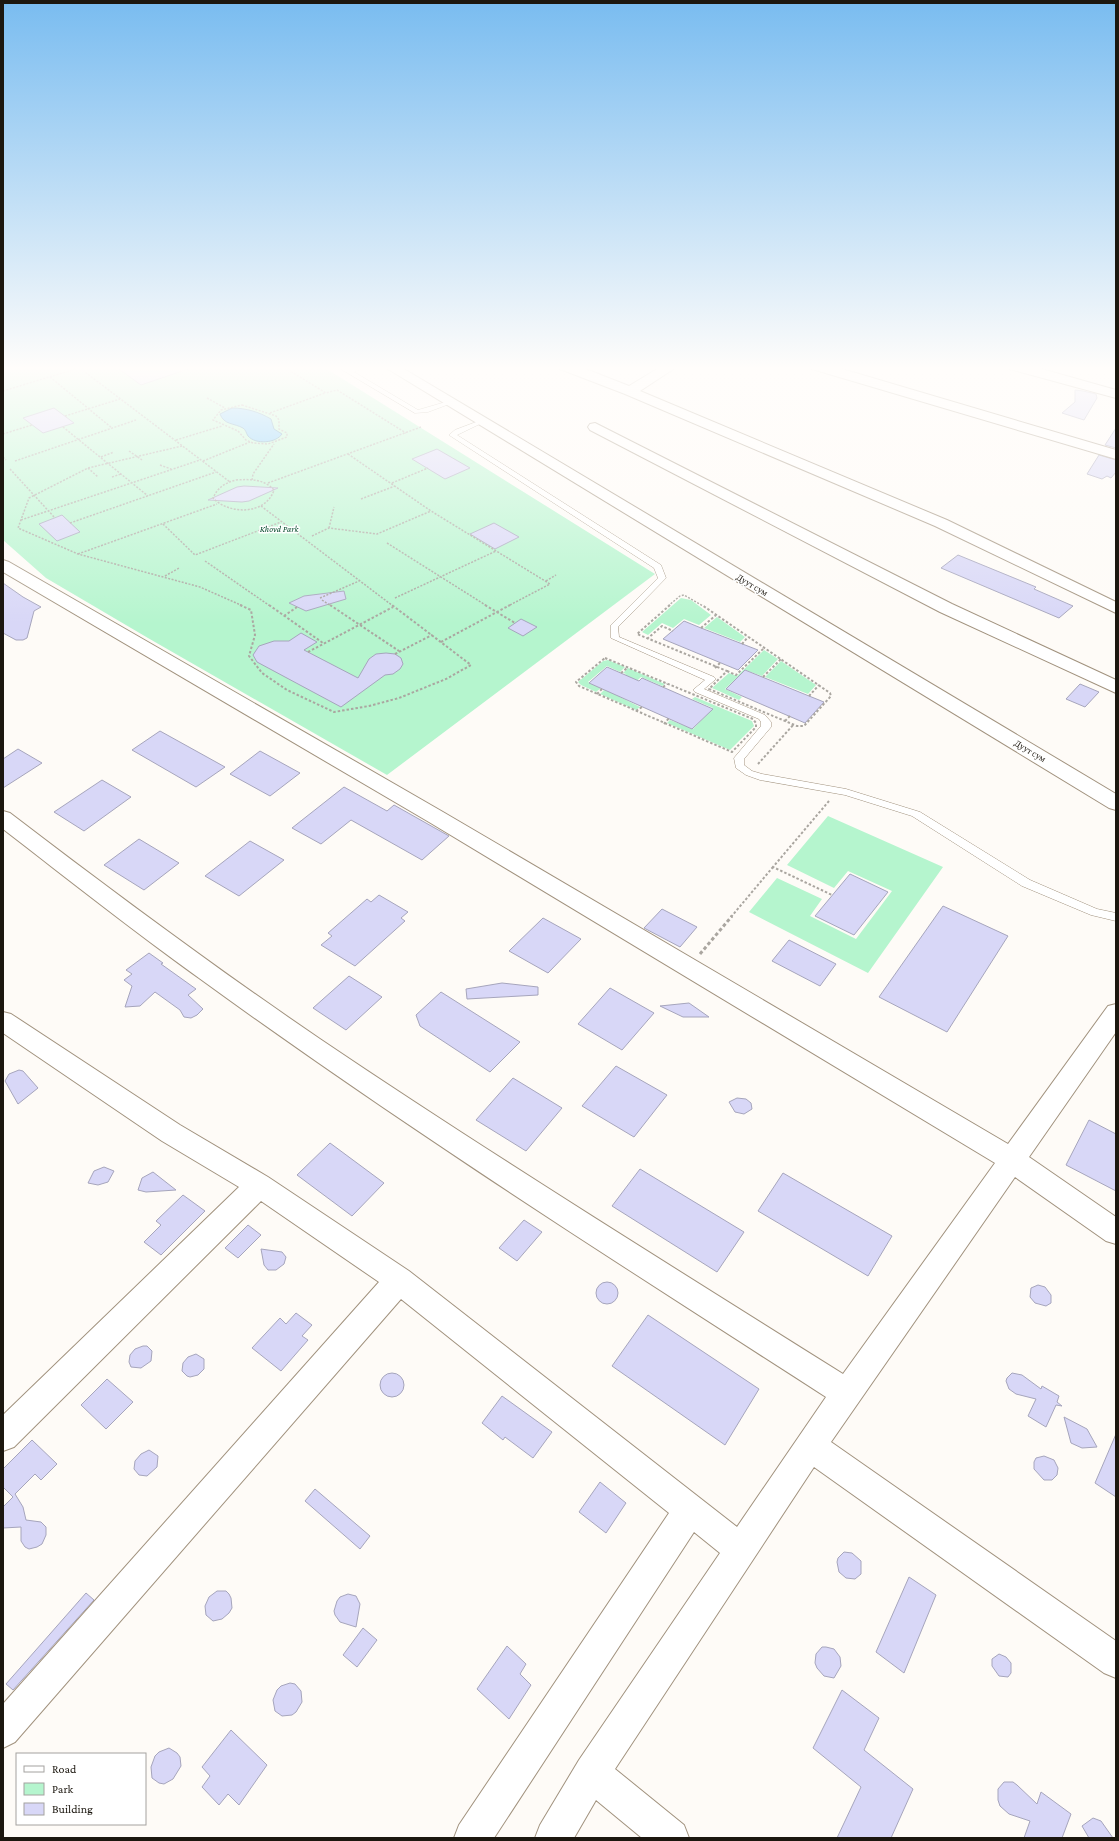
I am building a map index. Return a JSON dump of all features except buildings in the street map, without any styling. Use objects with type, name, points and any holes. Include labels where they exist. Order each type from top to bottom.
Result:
[{"type":"street","name":"Дуут сум","points":[[530,452],[1116,803]]},
{"type":"street","points":[[643,452],[946,608],[1116,687]]},
{"type":"street","points":[[774,452],[941,523],[1116,608]]},
{"type":"street","points":[[1106,452],[1116,455]]},
{"type":"street","points":[[5,569],[436,817],[1012,1160],[1116,1232]]},
{"type":"street","points":[[3,818],[252,1004],[523,1187],[848,1394]]},
{"type":"street","points":[[553,1838],[592,1773],[810,1446],[1116,1013]]},
{"type":"street","points":[[3,1021],[171,1133],[259,1185],[399,1280],[740,1549]]},
{"type":"street","points":[[3,1436],[259,1185]]},
{"type":"street","points":[[3,1730],[399,1280]]},
{"type":"street","points":[[810,1446],[1116,1661]]},
{"type":"street","points":[[472,1838],[690,1510]]},
{"type":"street","points":[[592,1773],[671,1838]]},
{"type":"lane","points":[[479,452],[658,567],[662,578],[653,590],[625,614],[614,627],[615,638],[710,679],[698,690],[762,717],[766,722],[766,727],[739,758],[740,766],[760,777],[839,790],[916,814],[1026,883],[1095,912],[1116,917]]},
{"type":"path","points":[[15,461],[41,452]]},
{"type":"path","points":[[95,452],[148,496]]},
{"type":"path","points":[[101,457],[114,452]]},
{"type":"path","points":[[130,452],[142,460]]},
{"type":"path","points":[[157,452],[88,468],[34,495],[29,498],[18,528],[78,554],[200,587],[251,610],[255,634],[249,656],[262,673],[287,690],[334,712],[369,706],[399,698],[446,679],[471,665],[260,506]]},
{"type":"path","points":[[190,452],[230,482]]},
{"type":"path","points":[[20,521],[223,452]]},
{"type":"path","points":[[252,480],[253,474],[268,452]]},
{"type":"path","points":[[268,484],[354,452]]},
{"type":"path","points":[[348,454],[432,510],[550,584],[441,642]]},
{"type":"path","points":[[3,457],[6,460]]},
{"type":"path","points":[[160,465],[171,469]]},
{"type":"path","points":[[10,468],[55,518]]},
{"type":"path","points":[[88,468],[98,476]]},
{"type":"path","points":[[392,483],[428,468]]},
{"type":"path","points":[[70,523],[217,472]]},
{"type":"path","points":[[112,478],[120,474]]},
{"type":"path","points":[[252,480],[268,484],[274,490],[271,499],[260,506],[236,510],[225,508],[217,504],[214,498],[215,492],[230,482],[252,480]]},
{"type":"path","points":[[361,499],[395,485]]},
{"type":"path","points":[[104,487],[109,490]]},
{"type":"path","points":[[78,554],[217,504]]},
{"type":"path","points":[[329,528],[334,507]]},
{"type":"path","points":[[377,534],[432,510]]},
{"type":"path","points":[[163,524],[195,555],[281,521]]},
{"type":"path","points":[[312,536],[329,528],[377,534],[381,536]]},
{"type":"path","points":[[51,542],[56,540]]},
{"type":"path","points":[[387,543],[440,578],[515,623]]},
{"type":"path","points":[[395,598],[496,551]]},
{"type":"path","points":[[205,561],[323,643]]},
{"type":"path","points":[[164,577],[179,568]]},
{"type":"path","points":[[545,581],[556,575]]},
{"type":"path","points":[[359,580],[321,599],[399,651]]},
{"type":"path","points":[[727,671],[709,689],[794,724],[804,726],[831,696],[830,693],[819,685],[688,596],[680,596],[637,634],[648,639],[727,671],[736,675],[764,648]]},
{"type":"path","points":[[308,652],[394,606]]},
{"type":"path","points":[[284,616],[297,607]]},
{"type":"path","points":[[701,628],[716,615]]},
{"type":"path","points":[[638,648],[662,626],[673,631]]},
{"type":"path","points":[[395,654],[432,636]]},
{"type":"path","points":[[742,644],[748,637]]},
{"type":"path","points":[[605,658],[627,667],[753,719],[756,723],[756,727],[732,752],[664,724],[579,686],[576,682],[605,658]]},
{"type":"path","points":[[763,677],[781,659]]},
{"type":"path","points":[[621,673],[627,667]]},
{"type":"path","points":[[663,687],[667,684]]},
{"type":"path","points":[[809,696],[819,685]]},
{"type":"path","points":[[597,694],[603,688]]},
{"type":"path","points":[[636,711],[642,707]]},
{"type":"path","points":[[785,721],[790,716]]},
{"type":"path","points":[[664,724],[669,718]]},
{"type":"path","points":[[749,772],[794,724]]},
{"type":"path","points":[[688,967],[839,790]]},
{"type":"path","points":[[773,867],[832,896]]},
{"type":"green space","name":"Khovd Park","points":[[3,452],[460,452],[655,574],[387,775],[46,578],[3,540]]},
{"type":"green space","points":[[681,598],[691,600],[711,615],[699,625],[684,619],[673,628],[662,623],[648,635],[642,632]]},
{"type":"green space","points":[[717,617],[745,637],[740,642],[704,628]]},
{"type":"green space","points":[[764,650],[778,659],[762,676],[745,670],[725,689],[742,697],[739,700],[712,688],[729,673],[737,676]]},
{"type":"green space","points":[[608,660],[625,667],[620,672],[607,666],[588,682],[601,688],[596,692],[578,682],[603,661]]},
{"type":"green space","points":[[781,661],[816,685],[808,694],[765,677]]},
{"type":"green space","points":[[628,668],[665,684],[662,686],[641,677],[620,697],[640,707],[636,710],[600,694],[604,690],[607,691],[626,674],[623,673]]},
{"type":"green space","points":[[695,697],[752,721],[754,726],[730,750],[667,723],[670,720],[693,729],[713,708],[692,699]]},
{"type":"green space","points":[[828,816],[943,867],[868,973],[749,912],[777,878],[822,899],[810,916],[856,939],[892,891],[848,871],[834,888],[787,865]]}]
